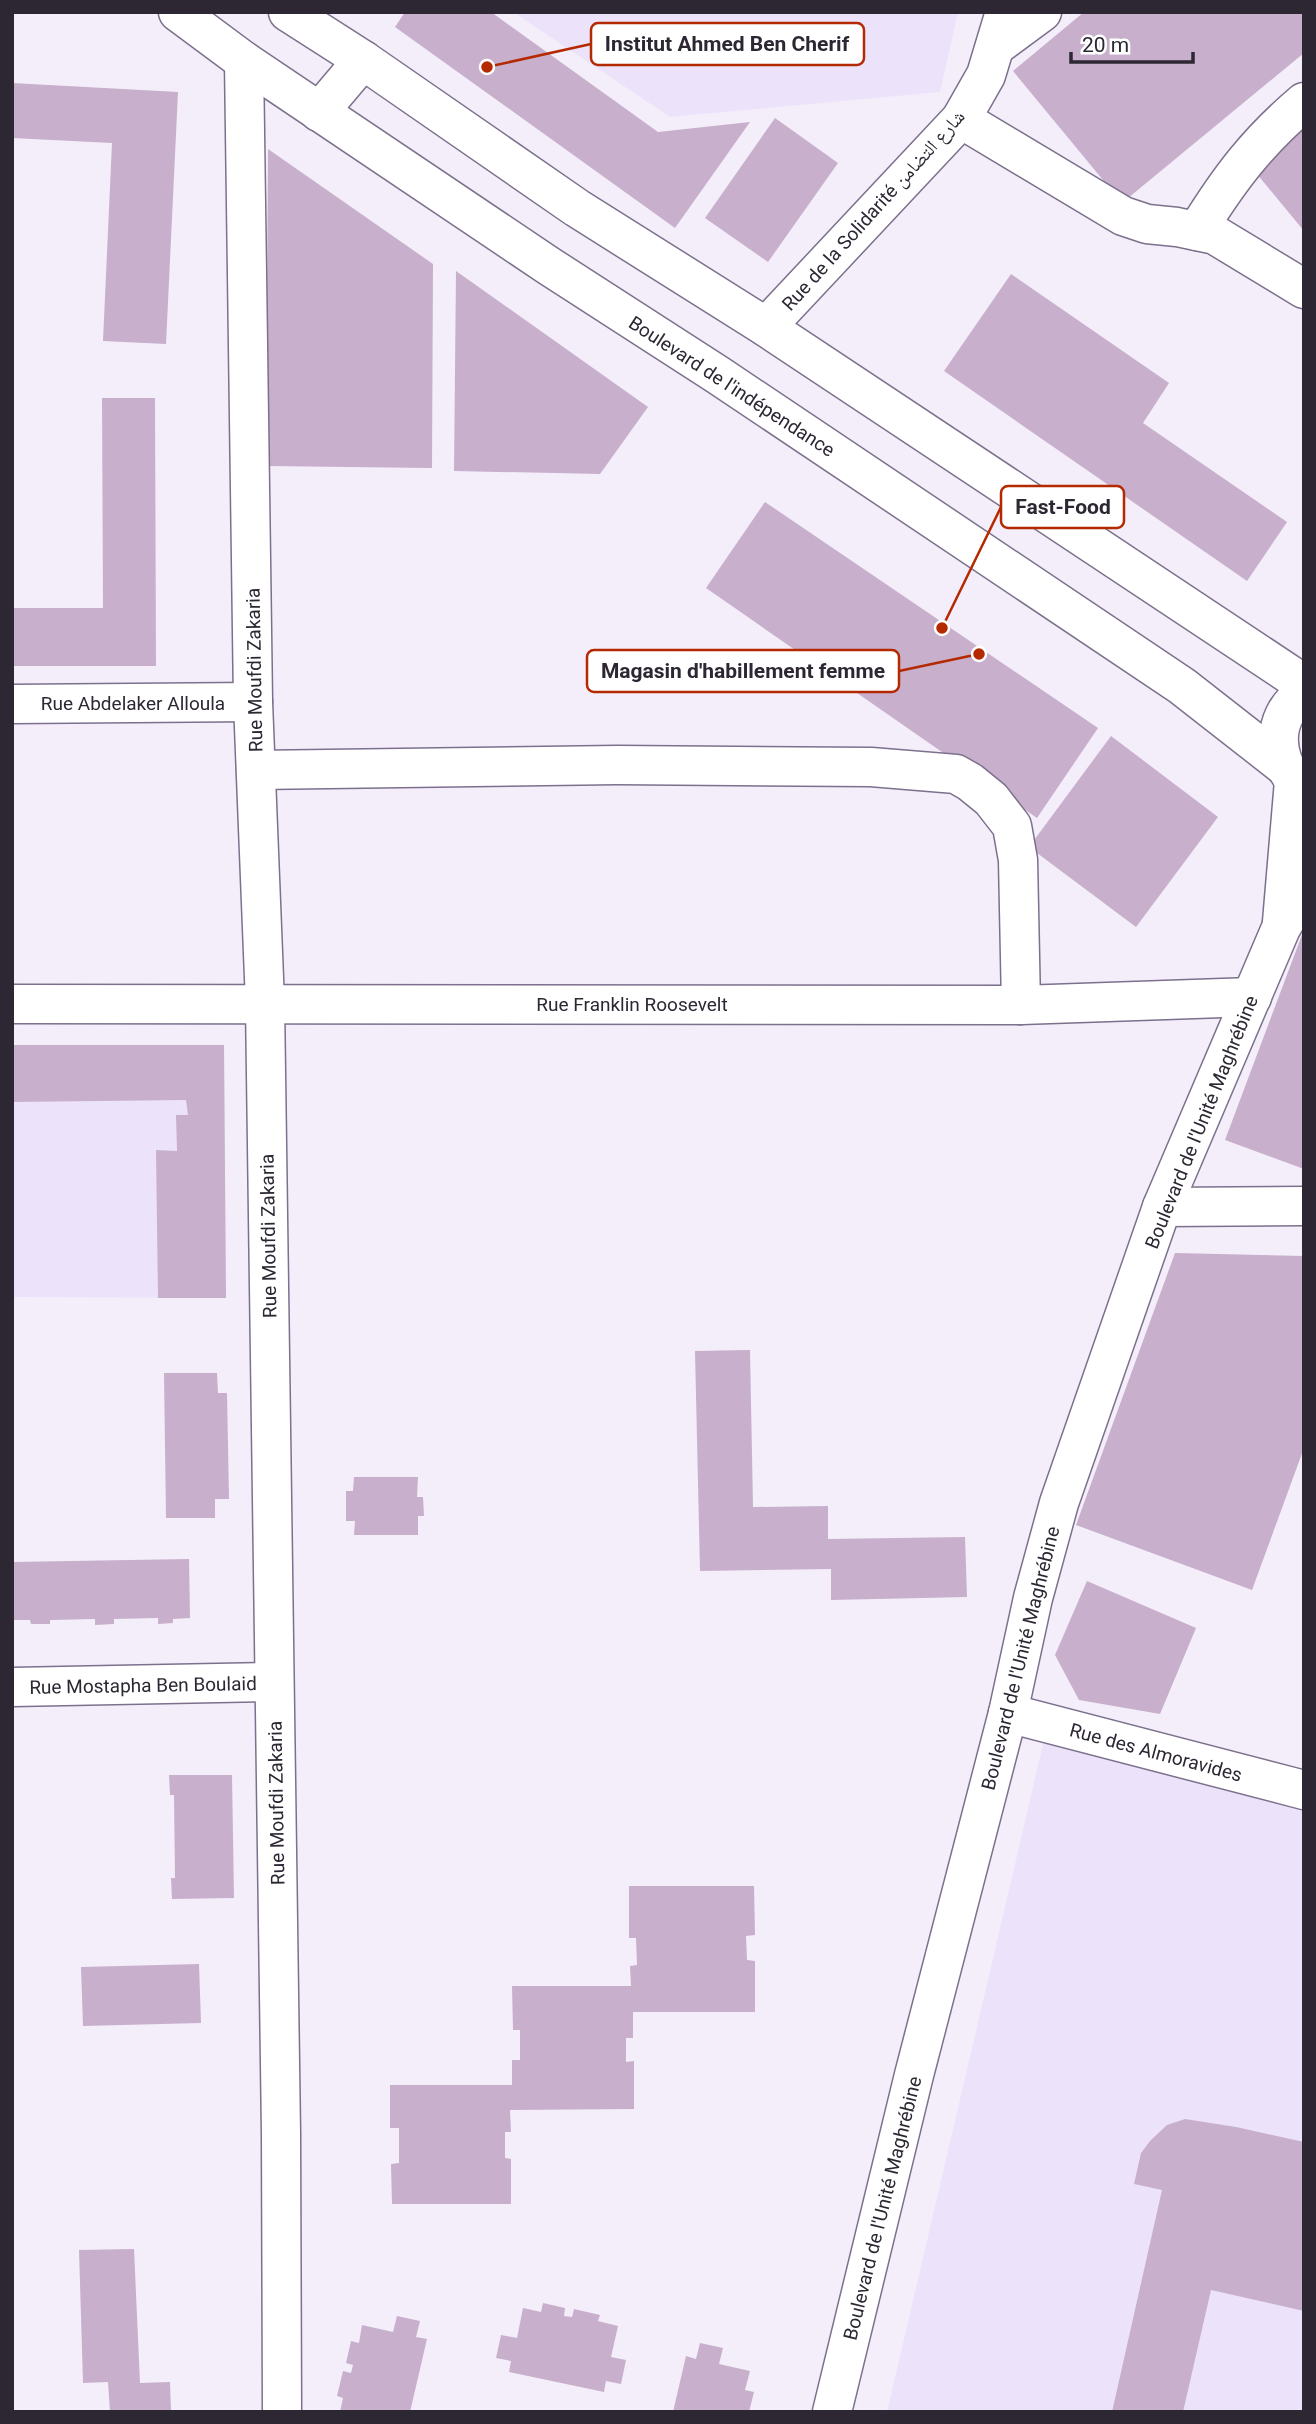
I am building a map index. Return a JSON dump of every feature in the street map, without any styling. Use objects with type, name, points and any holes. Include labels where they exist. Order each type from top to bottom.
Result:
[{"type":"street","name":"Boulevard de l'indépendance","points":[[178,12],[319,112],[1182,685],[1293,779]]},
{"type":"street","points":[[288,12],[363,60],[577,208],[766,327],[1304,684]]},
{"type":"street","points":[[1001,29],[1042,12]]},
{"type":"street","name":"Rue de la Solidarité شارع التضامن","points":[[766,327],[961,119],[986,75],[1001,29]]},
{"type":"street","points":[[319,112],[363,60]]},
{"type":"street","name":"Rue Moufdi Zakaria","points":[[244,61],[253,702],[265,1003],[282,2412]]},
{"type":"street","points":[[1197,231],[1238,168],[1281,121],[1304,102]]},
{"type":"street","points":[[961,119],[1123,216],[1147,224],[1215,235],[1304,289]]},
{"type":"street","name":"Boulevard de l'Unité Maghrébine","points":[[1281,928],[1293,779],[1279,747],[1279,730],[1286,713],[1304,693]]},
{"type":"street","name":"Rue Abdelaker Alloula","points":[[12,704],[253,702]]},
{"type":"street","points":[[256,770],[630,765],[871,767],[956,774],[991,799],[1013,825],[1018,860],[1021,1005]]},
{"type":"street","name":"Boulevard de l'Unité Maghrébine","points":[[832,2412],[914,2075],[1008,1713],[1033,1598],[1059,1503],[1162,1207],[1281,928],[1304,890]]},
{"type":"street","name":"Rue Franklin Roosevelt","points":[[12,1004],[1021,1005],[1252,997]]},
{"type":"street","points":[[1162,1207],[1304,1206]]},
{"type":"street","name":"Rue Mostapha Ben Boulaid","points":[[12,1687],[274,1682]]},
{"type":"street","name":"Rue des Almoravides","points":[[1008,1713],[1304,1790]]},
{"type":"shaded area","points":[[513,12],[958,12],[940,92],[670,117]]},
{"type":"shaded area","points":[[12,1045],[224,1045],[226,1298],[12,1297]]},
{"type":"shaded area","points":[[1044,1740],[1304,1810],[1304,2412],[887,2412]]},
{"type":"building","points":[[405,12],[491,12],[658,132],[750,122],[675,228],[395,27]]},
{"type":"building","points":[[1084,12],[1304,12],[1304,53],[1122,203],[1013,71]]},
{"type":"building","points":[[12,83],[178,92],[166,344],[103,341],[112,143],[12,138]]},
{"type":"building","points":[[1304,114],[1304,231],[1247,162]]},
{"type":"building","points":[[775,118],[838,163],[768,262],[705,218]]},
{"type":"building","points":[[268,149],[433,264],[432,468],[266,466]]},
{"type":"building","points":[[456,271],[648,407],[600,474],[454,471]]},
{"type":"building","points":[[1011,274],[1169,383],[1143,423],[1287,522],[1247,581],[944,371]]},
{"type":"building","points":[[102,398],[155,398],[156,666],[12,666],[12,608],[103,608]]},
{"type":"building","points":[[765,502],[1098,728],[1037,818],[706,588]]},
{"type":"building","points":[[1111,736],[1218,817],[1136,927],[1029,847]]},
{"type":"building","points":[[1304,932],[1304,1169],[1225,1140]]},
{"type":"building","points":[[12,1045],[224,1045],[226,1298],[158,1298],[156,1150],[177,1151],[176,1115],[188,1115],[186,1100],[12,1102]]},
{"type":"building","points":[[1175,1253],[1304,1256],[1304,1448],[1252,1590],[1076,1525]]},
{"type":"building","points":[[750,1350],[753,1507],[828,1506],[828,1539],[965,1537],[967,1597],[831,1600],[831,1569],[700,1571],[695,1351]]},
{"type":"building","points":[[164,1373],[217,1373],[218,1393],[227,1393],[229,1499],[215,1499],[215,1518],[166,1518]]},
{"type":"building","points":[[354,1477],[418,1477],[417,1497],[423,1497],[424,1516],[418,1516],[418,1535],[354,1535],[355,1521],[346,1521],[346,1491],[353,1491]]},
{"type":"building","points":[[189,1559],[190,1618],[173,1619],[173,1623],[158,1624],[158,1618],[114,1619],[114,1624],[95,1625],[95,1619],[50,1620],[50,1624],[12,1620],[12,1562]]},
{"type":"building","points":[[1087,1581],[1196,1628],[1160,1714],[1079,1700],[1055,1655]]},
{"type":"building","points":[[169,1775],[232,1775],[234,1898],[172,1899],[171,1878],[175,1878],[174,1795],[170,1795]]},
{"type":"building","points":[[629,1886],[754,1886],[755,1935],[746,1936],[747,1960],[755,1961],[755,2012],[633,2012],[633,2038],[626,2038],[626,2062],[634,2061],[634,2109],[510,2110],[511,2132],[505,2132],[505,2158],[511,2159],[511,2204],[392,2204],[391,2164],[399,2163],[399,2128],[390,2128],[390,2085],[512,2085],[512,2060],[520,2060],[520,2030],[513,2030],[512,1986],[631,1986],[630,1966],[637,1965],[636,1938],[629,1938]]},
{"type":"building","points":[[199,1964],[201,2023],[83,2026],[81,1967]]},
{"type":"building","points":[[1185,2119],[1304,2142],[1304,2311],[1211,2290],[1183,2412],[1112,2412],[1162,2190],[1134,2184],[1141,2153],[1167,2125]]},
{"type":"building","points":[[134,2249],[140,2383],[170,2382],[171,2412],[110,2412],[108,2382],[83,2383],[79,2250]]},
{"type":"building","points":[[543,2303],[565,2308],[564,2316],[572,2317],[574,2309],[600,2315],[598,2321],[618,2326],[611,2357],[626,2360],[621,2384],[606,2381],[604,2392],[509,2372],[511,2361],[496,2358],[501,2335],[517,2338],[523,2308],[541,2312]]},
{"type":"building","points":[[397,2316],[420,2321],[416,2337],[427,2339],[410,2412],[340,2412],[343,2398],[337,2396],[343,2371],[351,2373],[353,2365],[346,2363],[351,2341],[359,2343],[362,2325],[393,2332]]},
{"type":"building","points":[[700,2343],[723,2348],[719,2364],[750,2371],[745,2390],[754,2392],[749,2412],[673,2412],[686,2356],[696,2359]]},
{"type":"place","name":"Institut Ahmed Ben Cherif","points":[[487,67]]},
{"type":"place","name":"Fast-Food","points":[[942,628]]},
{"type":"place","name":"Magasin d'habillement femme","points":[[979,654]]}]
